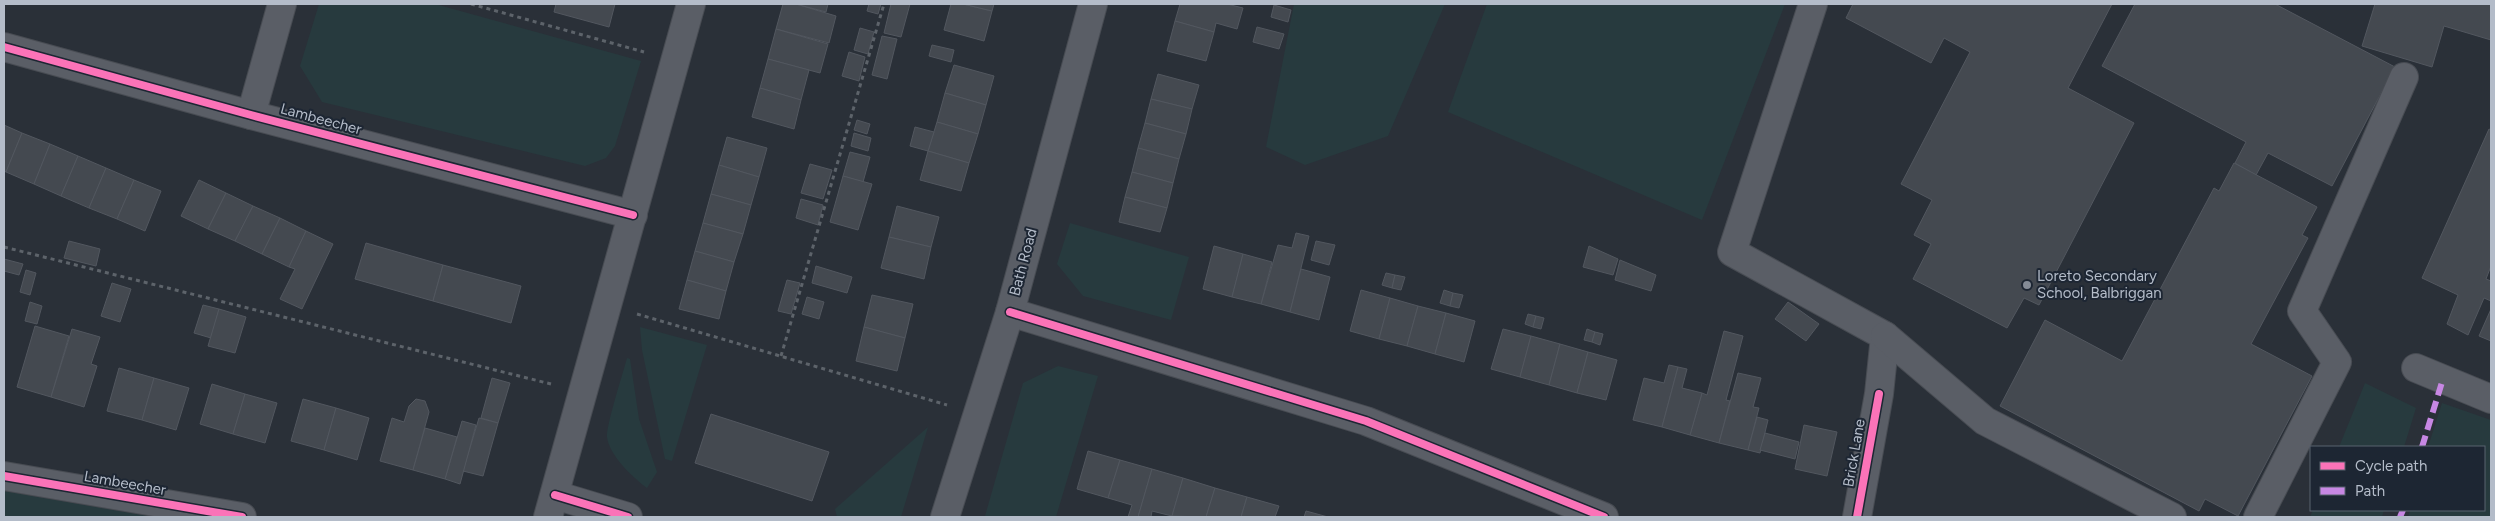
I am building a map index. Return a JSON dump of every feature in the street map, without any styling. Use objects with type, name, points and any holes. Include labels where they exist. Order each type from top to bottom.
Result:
[{"type":"street","points":[[251,115],[282,4]]},
{"type":"street","points":[[628,517],[552,506],[691,4]]},
{"type":"street","name":"Bath Road","points":[[946,517],[1010,312],[1093,4]]},
{"type":"street","points":[[1813,4],[1732,252],[1885,336],[1985,421],[2172,517]]},
{"type":"street","name":"Lambeecher","points":[[4,47],[251,115],[632,215]]},
{"type":"street","points":[[2258,517],[2337,362],[2302,311],[2404,77]]},
{"type":"street","points":[[1010,312],[1366,421],[1604,517]]},
{"type":"street","name":"Brick Lane","points":[[1857,517],[1878,394],[1885,336]]},
{"type":"street","points":[[2416,368],[2491,399]]},
{"type":"street","name":"Lambeecher","points":[[4,476],[242,517]]},
{"type":"path","points":[[471,4],[482,5],[676,61]]},
{"type":"path","points":[[781,356],[884,4]]},
{"type":"path","points":[[4,247],[584,392]]},
{"type":"path","points":[[607,306],[978,414]]},
{"type":"green space","points":[[319,4],[435,4],[641,61],[615,146],[606,158],[585,166],[322,102],[300,66]]},
{"type":"green space","points":[[1294,4],[1445,4],[1388,136],[1305,165],[1266,147]]},
{"type":"green space","points":[[1487,4],[1785,4],[1702,220],[1448,112]]},
{"type":"green space","points":[[1070,223],[1189,257],[1171,320],[1083,296],[1057,264]]},
{"type":"green space","points":[[640,327],[707,345],[672,461],[665,459],[642,350]]},
{"type":"green space","points":[[627,358],[630,359],[639,419],[657,472],[647,488],[617,458],[612,451],[607,437],[612,411]]},
{"type":"green space","points":[[1058,366],[1098,376],[1056,517],[987,517],[985,516],[1023,383]]},
{"type":"green space","points":[[2365,383],[2416,408],[2404,446],[2339,446]]},
{"type":"green space","points":[[2442,403],[2491,420],[2491,517],[2408,517],[2410,511],[2485,511],[2485,446],[2428,446]]},
{"type":"green space","points":[[928,427],[901,517],[837,517],[835,509]]},
{"type":"green space","points":[[4,491],[154,517],[4,517]]},
{"type":"green space","points":[[2313,511],[2384,511],[2382,517],[2310,517]]},
{"type":"building","points":[[556,4],[615,4],[609,27],[554,12]]},
{"type":"building","points":[[783,4],[796,4],[836,16],[829,43],[776,29]]},
{"type":"building","points":[[796,4],[828,4],[826,12]]},
{"type":"building","points":[[869,4],[881,4],[878,14],[867,11]]},
{"type":"building","points":[[891,4],[910,4],[901,37],[884,33]]},
{"type":"building","points":[[951,4],[963,4],[992,11],[984,41],[944,30]]},
{"type":"building","points":[[963,4],[994,4],[992,11]]},
{"type":"building","points":[[1180,4],[1227,4],[1243,8],[1237,29],[1216,23],[1214,32],[1175,21]]},
{"type":"building","points":[[1853,4],[2112,4],[2068,88],[2134,123],[2039,305],[2024,298],[2007,328],[1913,279],[1931,244],[1914,235],[1932,200],[1901,184],[1970,52],[1944,38],[1931,63],[1846,18]]},
{"type":"building","points":[[2135,4],[2275,4],[2395,67],[2332,186],[2268,153],[2256,175],[2235,163],[2246,142],[2102,66]]},
{"type":"building","points":[[2375,4],[2491,4],[2491,40],[2444,26],[2432,67],[2362,46]]},
{"type":"building","points":[[1274,5],[1291,10],[1288,22],[1271,17]]},
{"type":"building","points":[[1175,21],[1214,32],[1206,61],[1167,51]]},
{"type":"building","points":[[1257,27],[1284,34],[1279,49],[1253,42]]},
{"type":"building","points":[[860,28],[874,32],[868,54],[854,50]]},
{"type":"building","points":[[776,29],[828,44],[820,73],[768,59]]},
{"type":"building","points":[[882,36],[897,39],[887,79],[872,75]]},
{"type":"building","points":[[932,45],[954,50],[951,62],[929,56]]},
{"type":"building","points":[[849,52],[865,57],[859,81],[842,76]]},
{"type":"building","points":[[768,59],[809,70],[801,100],[760,88]]},
{"type":"building","points":[[954,65],[994,76],[986,105],[945,93]]},
{"type":"building","points":[[1158,74],[1199,85],[1192,109],[1151,99]]},
{"type":"building","points":[[760,88],[801,100],[794,129],[752,117]]},
{"type":"building","points":[[945,93],[986,105],[978,134],[937,122]]},
{"type":"building","points":[[1151,99],[1192,109],[1186,134],[1145,123]]},
{"type":"building","points":[[857,120],[870,124],[867,134],[854,130]]},
{"type":"building","points":[[937,122],[978,134],[969,163],[928,151]]},
{"type":"building","points":[[1145,123],[1186,134],[1179,159],[1138,148]]},
{"type":"building","points":[[4,125],[22,133],[6,172],[4,171]]},
{"type":"building","points":[[915,127],[934,132],[928,151],[910,146]]},
{"type":"building","points":[[2489,129],[2491,130],[2491,266],[2486,279],[2491,281],[2491,301],[2484,298],[2468,335],[2447,324],[2458,295],[2422,278]]},
{"type":"building","points":[[22,133],[50,144],[34,184],[6,172]]},
{"type":"building","points":[[854,133],[871,138],[868,151],[851,146]]},
{"type":"building","points":[[727,137],[767,148],[759,177],[719,165]]},
{"type":"building","points":[[50,144],[78,156],[61,196],[34,184]]},
{"type":"building","points":[[1138,148],[1179,159],[1173,183],[1132,172]]},
{"type":"building","points":[[928,151],[969,163],[961,191],[920,180]]},
{"type":"building","points":[[850,152],[870,157],[863,182],[843,176]]},
{"type":"building","points":[[78,156],[106,168],[89,208],[61,196]]},
{"type":"building","points":[[2234,163],[2317,207],[2302,235],[2308,238],[2251,344],[2312,376],[2238,516],[2205,499],[2199,511],[2000,406],[2045,320],[2122,361],[2214,188],[2219,191]]},
{"type":"building","points":[[810,164],[832,170],[823,199],[801,193]]},
{"type":"building","points":[[719,165],[759,177],[751,205],[711,194]]},
{"type":"building","points":[[106,168],[134,180],[117,219],[89,208]]},
{"type":"building","points":[[1132,172],[1173,183],[1167,208],[1125,197]]},
{"type":"building","points":[[843,176],[872,184],[858,230],[830,222]]},
{"type":"building","points":[[134,180],[161,191],[145,231],[117,219]]},
{"type":"building","points":[[199,180],[226,193],[208,229],[181,216]]},
{"type":"building","points":[[226,193],[253,206],[235,241],[208,229]]},
{"type":"building","points":[[711,194],[751,205],[743,234],[703,223]]},
{"type":"building","points":[[1125,197],[1167,208],[1160,232],[1119,222]]},
{"type":"building","points":[[801,199],[823,205],[818,225],[796,218]]},
{"type":"building","points":[[253,206],[280,218],[262,254],[235,241]]},
{"type":"building","points":[[897,206],[939,217],[931,247],[889,237]]},
{"type":"building","points":[[280,218],[306,231],[289,267],[262,254]]},
{"type":"building","points":[[703,223],[743,234],[734,262],[695,251]]},
{"type":"building","points":[[306,231],[333,244],[302,309],[280,299],[295,269],[289,267]]},
{"type":"building","points":[[1296,233],[1309,236],[1290,312],[1261,304],[1278,245],[1292,248]]},
{"type":"building","points":[[889,237],[931,247],[924,279],[881,268]]},
{"type":"building","points":[[69,241],[100,249],[96,266],[64,258]]},
{"type":"building","points":[[1316,241],[1335,245],[1329,265],[1311,260]]},
{"type":"building","points":[[366,243],[443,265],[433,301],[355,279]]},
{"type":"building","points":[[1214,246],[1243,254],[1232,297],[1203,289]]},
{"type":"building","points":[[1589,246],[1618,259],[1613,275],[1583,267]]},
{"type":"building","points":[[695,251],[734,262],[726,291],[687,280]]},
{"type":"building","points":[[1243,254],[1272,262],[1261,304],[1232,297]]},
{"type":"building","points":[[4,259],[23,264],[19,275],[4,271]]},
{"type":"building","points":[[1620,260],[1656,275],[1651,291],[1615,280]]},
{"type":"building","points":[[443,265],[521,286],[511,323],[433,301]]},
{"type":"building","points":[[816,266],[852,277],[847,293],[812,283]]},
{"type":"building","points":[[1301,269],[1330,277],[1319,320],[1290,312]]},
{"type":"building","points":[[26,270],[36,273],[30,295],[20,292]]},
{"type":"building","points":[[1386,273],[1395,275],[1392,288],[1382,285]]},
{"type":"building","points":[[1395,275],[1405,277],[1401,290],[1392,288]]},
{"type":"building","points":[[687,280],[726,291],[719,319],[679,309]]},
{"type":"building","points":[[787,280],[800,283],[791,314],[778,311]]},
{"type":"building","points":[[112,283],[131,289],[120,322],[101,316]]},
{"type":"building","points":[[1361,290],[1390,298],[1379,339],[1350,331]]},
{"type":"building","points":[[1444,290],[1453,293],[1450,306],[1440,303]]},
{"type":"building","points":[[1453,293],[1463,295],[1459,308],[1450,306]]},
{"type":"building","points":[[872,295],[913,304],[905,338],[864,327]]},
{"type":"building","points":[[807,297],[824,302],[819,319],[802,314]]},
{"type":"building","points":[[1390,298],[1418,306],[1407,346],[1379,339]]},
{"type":"building","points":[[30,302],[42,306],[37,324],[25,321]]},
{"type":"building","points":[[1788,302],[1819,324],[1806,341],[1775,319]]},
{"type":"building","points":[[203,305],[219,309],[211,338],[194,333]]},
{"type":"building","points":[[1418,306],[1446,313],[1435,354],[1407,346]]},
{"type":"building","points":[[219,309],[246,317],[235,353],[208,346]]},
{"type":"building","points":[[2491,309],[2491,341],[2479,336]]},
{"type":"building","points":[[1446,313],[1475,321],[1464,362],[1435,354]]},
{"type":"building","points":[[1528,314],[1536,316],[1533,327],[1525,324]]},
{"type":"building","points":[[1536,316],[1544,318],[1541,329],[1533,327]]},
{"type":"building","points":[[35,326],[69,336],[51,397],[17,387]]},
{"type":"building","points":[[864,327],[905,338],[897,371],[856,361]]},
{"type":"building","points":[[72,329],[100,337],[91,364],[97,366],[84,407],[51,397]]},
{"type":"building","points":[[1503,329],[1531,336],[1520,377],[1491,369]]},
{"type":"building","points":[[1587,329],[1595,332],[1592,342],[1584,340]]},
{"type":"building","points":[[1724,331],[1743,336],[1726,400],[1730,401],[1719,443],[1690,435],[1702,393],[1707,395]]},
{"type":"building","points":[[1595,332],[1603,334],[1600,345],[1592,342]]},
{"type":"building","points":[[1531,336],[1560,344],[1549,385],[1520,377]]},
{"type":"building","points":[[1560,344],[1588,352],[1577,393],[1549,385]]},
{"type":"building","points":[[1588,352],[1617,360],[1606,400],[1577,393]]},
{"type":"building","points":[[1669,365],[1678,367],[1662,427],[1633,420],[1644,378],[1664,383]]},
{"type":"building","points":[[1678,367],[1687,369],[1682,388],[1702,393],[1690,435],[1662,427]]},
{"type":"building","points":[[119,368],[154,378],[142,420],[107,411]]},
{"type":"building","points":[[1738,373],[1761,378],[1753,407],[1759,408],[1748,450],[1719,443]]},
{"type":"building","points":[[154,378],[189,388],[176,430],[142,420]]},
{"type":"building","points":[[492,378],[510,383],[498,423],[481,418]]},
{"type":"building","points":[[212,384],[245,394],[233,434],[200,424]]},
{"type":"building","points":[[245,394],[277,403],[265,443],[233,434]]},
{"type":"building","points":[[303,399],[336,408],[324,450],[291,441]]},
{"type":"building","points":[[416,399],[425,401],[429,412],[413,470],[380,461],[392,418],[404,422],[409,406]]},
{"type":"building","points":[[336,408],[369,418],[357,460],[324,450]]},
{"type":"building","points":[[711,414],[829,452],[812,501],[695,463]]},
{"type":"building","points":[[1757,417],[1768,420],[1760,453],[1748,450]]},
{"type":"building","points":[[479,418],[498,423],[483,476],[463,471]]},
{"type":"building","points":[[462,421],[476,425],[460,484],[445,479]]},
{"type":"building","points":[[1804,425],[1837,432],[1827,476],[1795,469]]},
{"type":"building","points":[[425,428],[457,437],[445,479],[413,470]]},
{"type":"building","points":[[1765,433],[1799,442],[1795,459],[1760,450]]},
{"type":"building","points":[[1088,451],[1120,460],[1108,498],[1077,489]]},
{"type":"building","points":[[1120,460],[1152,469],[1138,517],[1128,517],[1132,505],[1108,498]]},
{"type":"building","points":[[1152,469],[1183,478],[1172,516],[1152,511],[1151,517],[1138,517]]},
{"type":"building","points":[[1183,478],[1215,488],[1206,517],[1172,516]]},
{"type":"building","points":[[1215,488],[1247,497],[1241,517],[1206,517]]},
{"type":"building","points":[[1247,497],[1279,506],[1275,517],[1241,517]]},
{"type":"building","points":[[1306,511],[1328,517],[1304,517]]},
{"type":"marked path","points":[[2422,446],[2443,379]]},
{"type":"marked path","points":[[2400,517],[2403,511]]},
{"type":"cycle path","points":[[4,47],[251,115],[633,215]]},
{"type":"cycle path","points":[[1010,312],[1366,421],[1604,517]]},
{"type":"cycle path","points":[[1857,517],[1879,394]]},
{"type":"cycle path","points":[[4,476],[242,517]]},
{"type":"cycle path","points":[[555,495],[628,517]]},
{"type":"place","name":"Loreto Secondary School, Balbriggan","points":[[2027,285]]}]
